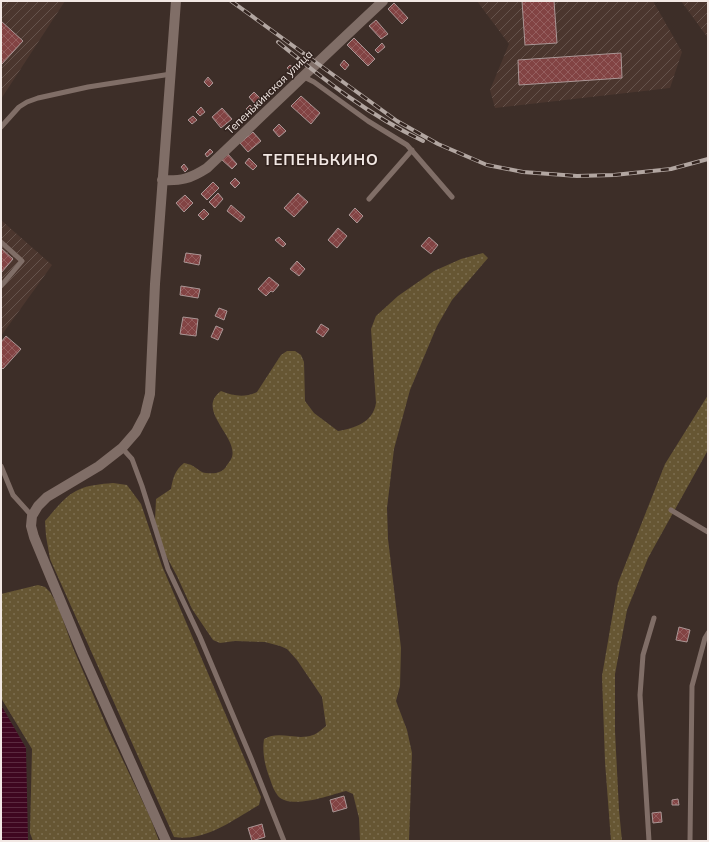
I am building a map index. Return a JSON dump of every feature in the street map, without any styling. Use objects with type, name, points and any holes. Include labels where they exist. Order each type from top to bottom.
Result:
[{"type":"street","points":[[166,841],[83,655],[36,544],[31,526],[32,516],[38,506],[47,497],[99,466],[122,448],[136,432],[145,415],[150,394],[155,284],[176,1]]},
{"type":"street","name":"Тепенькинская улица","points":[[162,180],[184,180],[207,168],[304,77],[323,56],[383,1]]},
{"type":"lane","points":[[1,127],[19,107],[38,98],[88,87],[171,74]]},
{"type":"lane","points":[[304,77],[314,82],[368,121],[401,141],[412,150],[452,197]]},
{"type":"lane","points":[[369,199],[412,150]]},
{"type":"lane","points":[[1,242],[22,261],[1,286]]},
{"type":"lane","points":[[122,448],[132,459],[168,570],[200,637],[284,841]]},
{"type":"lane","points":[[1,466],[13,495],[32,516]]},
{"type":"lane","points":[[671,510],[708,532]]},
{"type":"lane","points":[[649,841],[640,695],[644,655],[654,618]]},
{"type":"lane","points":[[690,841],[692,686],[705,638],[708,633]]},
{"type":"shaded area","points":[[1,1],[65,1],[1,99]]},
{"type":"shaded area","points":[[477,1],[653,1],[682,52],[670,88],[495,108],[490,90],[509,44]]},
{"type":"shaded area","points":[[681,1],[708,1],[708,38]]},
{"type":"shaded area","points":[[1,220],[52,265],[1,336]]},
{"type":"shaded area","points":[[483,253],[488,258],[452,300],[437,326],[410,390],[394,449],[387,508],[388,539],[401,648],[400,686],[396,701],[407,730],[412,753],[409,841],[360,841],[359,818],[353,794],[346,791],[321,798],[301,802],[292,802],[284,800],[275,792],[265,764],[263,749],[264,739],[276,735],[307,737],[318,733],[326,726],[322,697],[297,660],[287,649],[265,642],[235,641],[220,643],[213,640],[192,609],[163,550],[155,521],[156,499],[171,489],[178,468],[184,463],[192,465],[204,473],[218,472],[225,468],[231,460],[232,449],[229,440],[215,415],[213,406],[214,398],[221,391],[239,396],[257,392],[281,355],[287,351],[295,351],[301,355],[304,362],[305,401],[314,413],[338,431],[363,423],[371,415],[376,403],[371,329],[376,316],[398,296],[434,271],[461,259]]},
{"type":"shaded area","points":[[708,395],[708,450],[648,558],[627,610],[615,674],[615,731],[622,841],[611,841],[605,762],[602,676],[618,583],[665,464]]},
{"type":"shaded area","points":[[113,483],[127,485],[141,504],[162,566],[261,797],[259,805],[229,823],[208,833],[197,836],[185,838],[174,837],[50,559],[45,521],[63,500],[76,491],[89,486]]},
{"type":"shaded area","points":[[38,585],[45,587],[50,592],[58,606],[73,648],[107,727],[150,817],[159,841],[33,841],[30,833],[32,749],[1,698],[1,594]]},
{"type":"shaded area","points":[[1,705],[26,748],[28,841],[1,841]]},
{"type":"building","points":[[522,1],[554,1],[557,43],[525,45]]},
{"type":"building","points":[[394,3],[408,18],[402,24],[388,9]]},
{"type":"building","points":[[376,20],[388,34],[381,39],[369,26]]},
{"type":"building","points":[[1,21],[23,41],[1,65]]},
{"type":"building","points":[[354,38],[375,59],[368,66],[347,45]]},
{"type":"building","points":[[382,43],[385,47],[378,53],[375,50]]},
{"type":"building","points":[[621,53],[622,78],[519,85],[518,60]]},
{"type":"building","points":[[344,60],[349,65],[345,70],[340,65]]},
{"type":"building","points":[[290,65],[295,69],[292,72],[287,68]]},
{"type":"building","points":[[208,77],[213,83],[209,87],[204,82]]},
{"type":"building","points":[[254,92],[260,98],[255,104],[249,97]]},
{"type":"building","points":[[301,96],[320,113],[311,124],[291,106]]},
{"type":"building","points":[[250,105],[254,110],[251,114],[246,109]]},
{"type":"building","points":[[201,107],[205,112],[200,116],[196,112]]},
{"type":"building","points":[[222,108],[232,119],[221,128],[212,117]]},
{"type":"building","points":[[193,116],[197,120],[192,124],[188,120]]},
{"type":"building","points":[[279,124],[286,131],[279,137],[273,130]]},
{"type":"building","points":[[253,132],[261,141],[248,152],[240,143]]},
{"type":"building","points":[[210,149],[213,152],[207,157],[205,154]]},
{"type":"building","points":[[227,153],[237,164],[232,169],[221,159]]},
{"type":"building","points":[[249,158],[257,166],[253,170],[245,163]]},
{"type":"building","points":[[184,164],[188,169],[185,172],[181,167]]},
{"type":"building","points":[[235,178],[240,183],[235,188],[230,183]]},
{"type":"building","points":[[213,182],[219,188],[207,200],[201,194]]},
{"type":"building","points":[[218,193],[223,199],[215,208],[209,202]]},
{"type":"building","points":[[298,193],[308,202],[294,217],[284,208]]},
{"type":"building","points":[[185,195],[193,203],[184,212],[176,203]]},
{"type":"building","points":[[231,205],[245,217],[241,222],[227,211]]},
{"type":"building","points":[[355,208],[363,216],[357,223],[349,215]]},
{"type":"building","points":[[204,209],[209,214],[203,220],[198,215]]},
{"type":"building","points":[[338,228],[347,236],[337,248],[328,240]]},
{"type":"building","points":[[279,237],[286,244],[283,247],[275,240]]},
{"type":"building","points":[[429,237],[438,245],[431,254],[421,246]]},
{"type":"building","points":[[1,248],[13,259],[1,273]]},
{"type":"building","points":[[186,253],[201,255],[199,265],[184,262]]},
{"type":"building","points":[[297,261],[305,269],[299,276],[290,269]]},
{"type":"building","points":[[269,277],[279,285],[273,292],[271,291],[266,296],[258,289]]},
{"type":"building","points":[[181,286],[200,289],[198,298],[180,295]]},
{"type":"building","points":[[219,308],[227,311],[224,320],[215,316]]},
{"type":"building","points":[[183,317],[198,319],[196,336],[180,334]]},
{"type":"building","points":[[321,324],[329,329],[323,337],[316,332]]},
{"type":"building","points":[[216,326],[223,329],[218,340],[211,337]]},
{"type":"building","points":[[6,336],[21,349],[3,369],[1,367],[1,342]]},
{"type":"building","points":[[679,627],[690,630],[687,642],[676,640]]},
{"type":"building","points":[[344,796],[347,808],[333,812],[330,800]]},
{"type":"building","points":[[678,799],[679,805],[672,805],[672,800]]},
{"type":"building","points":[[661,812],[662,822],[653,823],[652,813]]},
{"type":"building","points":[[262,824],[265,837],[252,841],[248,828]]},
{"type":"railway","points":[[231,1],[397,121],[438,144],[487,165],[523,172],[577,176],[614,175],[671,169],[708,159]]},
{"type":"railway","points":[[278,42],[312,70],[348,96],[384,120],[423,141]]},
{"type":"district","name":"ТЕПЕНЬКИНО","points":[[321,159]]}]
